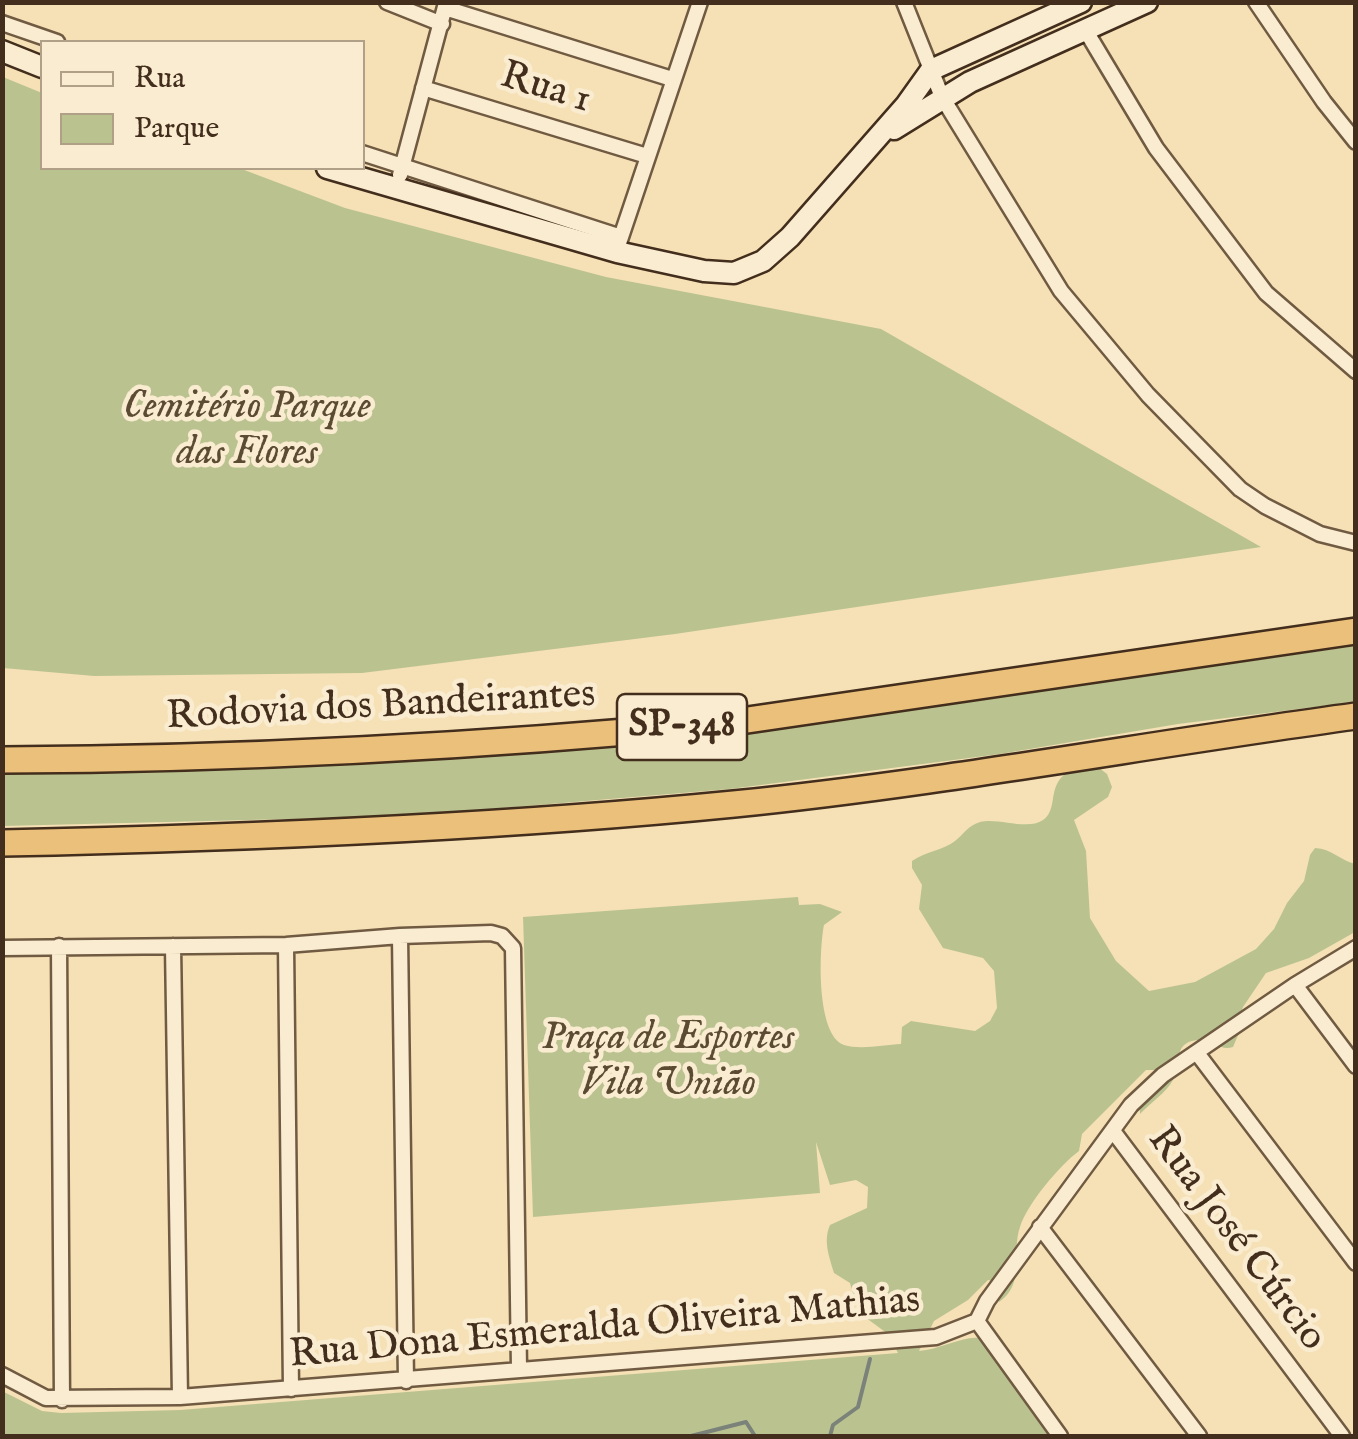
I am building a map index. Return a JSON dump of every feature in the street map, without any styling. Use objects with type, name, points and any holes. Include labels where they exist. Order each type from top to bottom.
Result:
[{"type":"highway","name":"Rodovia dos Bandeirantes","points":[[2,760],[284,754],[658,730],[1356,631]]},
{"type":"highway","name":"SP-348","points":[[2,842],[238,838],[489,824],[736,804],[1356,716]]},
{"type":"main road","points":[[872,142],[942,98],[1147,2]]},
{"type":"main road","points":[[333,170],[394,189],[619,244],[704,272],[734,274],[763,261],[790,237],[906,105],[930,70],[1078,3]]},
{"type":"main road","points":[[2,51],[40,66]]},
{"type":"street","points":[[387,2],[445,11],[672,80]]},
{"type":"street","points":[[365,154],[619,244],[700,2]]},
{"type":"street","points":[[904,2],[942,98],[1061,292],[1195,446],[1240,488],[1265,506],[1320,534],[1356,543]]},
{"type":"street","points":[[1256,2],[1356,142]]},
{"type":"street","points":[[394,189],[445,11]]},
{"type":"street","points":[[2,24],[50,40]]},
{"type":"street","points":[[1086,31],[1156,148],[1266,292],[1356,371]]},
{"type":"street","name":"Rua 1","points":[[423,88],[648,156]]},
{"type":"street","points":[[400,936],[406,1381]]},
{"type":"street","points":[[2,948],[286,945],[400,936],[502,936],[513,948],[519,1369]]},
{"type":"street","points":[[286,945],[292,1390]]},
{"type":"street","points":[[58,946],[62,1400]]},
{"type":"street","points":[[173,946],[180,1397]]},
{"type":"street","name":"Rua Dona Esmeralda Oliveira Mathias","points":[[2,1375],[46,1398],[62,1400],[180,1397],[936,1337],[976,1321],[1040,1227],[1142,1095],[1163,1075],[1356,948]]},
{"type":"street","points":[[1295,985],[1356,1066]]},
{"type":"street","points":[[1197,1053],[1356,1263]]},
{"type":"street","name":"Rua José Cúrcio","points":[[1113,1131],[1342,1436]]},
{"type":"street","points":[[1040,1227],[1199,1436]]},
{"type":"street","points":[[976,1321],[1060,1436]]},
{"type":"green space","name":"Cemitério Parque das Flores","points":[[3,77],[40,92],[40,170],[244,170],[345,208],[606,277],[881,329],[1261,547],[675,634],[362,673],[94,676],[3,668]]},
{"type":"green space","points":[[1355,646],[1355,702],[1178,724],[1000,754],[730,789],[478,810],[331,818],[3,826],[2,772],[330,766],[725,736]]},
{"type":"green space","name":"Praça de Esportes Vila União","points":[[1074,767],[1098,767],[1107,774],[1112,787],[1108,797],[1074,820],[1086,851],[1090,918],[1116,961],[1149,991],[1195,982],[1256,949],[1274,929],[1304,881],[1315,848],[1355,864],[1355,932],[1309,958],[1266,973],[1243,1007],[1233,1047],[1203,1040],[1186,1043],[1170,1084],[1140,1114],[1154,1076],[1154,1070],[1146,1070],[1082,1134],[1079,1151],[1054,1175],[1030,1207],[1020,1227],[1015,1277],[1007,1295],[999,1302],[998,1282],[988,1280],[968,1300],[934,1321],[919,1351],[979,1338],[1049,1436],[3,1436],[2,1391],[42,1411],[180,1410],[898,1353],[888,1334],[858,1312],[850,1283],[834,1273],[828,1249],[830,1225],[867,1208],[868,1187],[856,1180],[830,1185],[816,1142],[820,1193],[533,1217],[523,917],[798,897],[799,905],[820,904],[842,912],[824,925],[821,971],[828,1026],[844,1045],[901,1044],[902,1027],[911,1021],[975,1031],[990,1021],[997,1008],[994,971],[983,958],[943,948],[919,909],[922,885],[912,861],[951,844],[980,822],[1029,824],[1043,820],[1049,813],[1058,781]]},
{"type":"waterway","points":[[830,1436],[833,1425],[858,1407],[870,1359]]},
{"type":"waterway","points":[[691,1436],[746,1422],[755,1436]]}]
